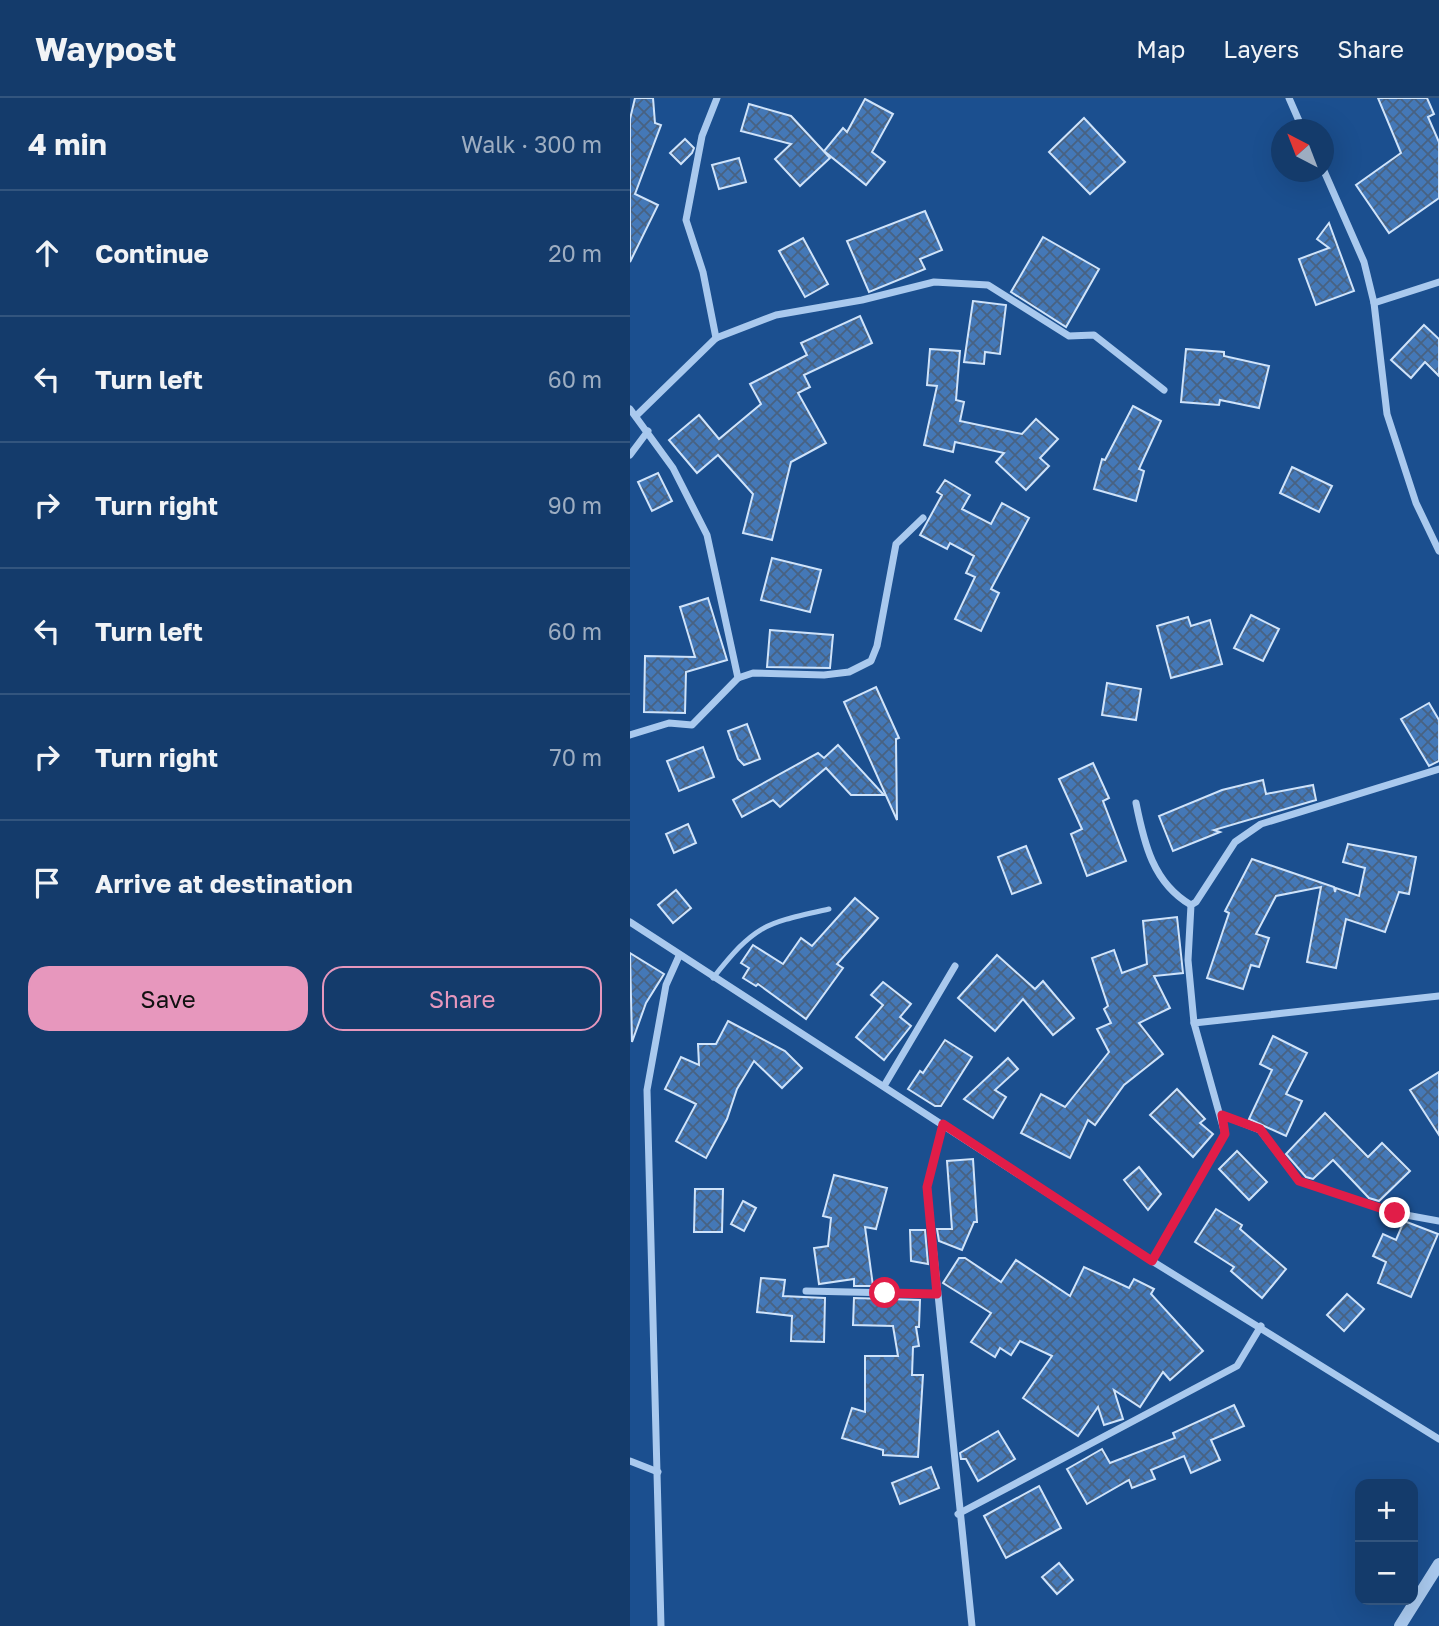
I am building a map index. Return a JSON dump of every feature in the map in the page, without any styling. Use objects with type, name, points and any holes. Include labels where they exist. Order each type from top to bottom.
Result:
[{"type":"street","points":[[716,338],[703,272],[686,220],[702,135],[717,98]]},
{"type":"street","points":[[1289,98],[1298,119]]},
{"type":"street","points":[[1329,182],[1364,262],[1374,303],[1387,414],[1416,503],[1439,551]]},
{"type":"street","points":[[637,415],[716,338],[776,315],[862,300],[934,282],[988,285],[1069,336],[1094,335],[1164,390]]},
{"type":"street","points":[[1374,303],[1439,282]]},
{"type":"street","points":[[630,409],[637,415],[673,468],[706,535],[738,678]]},
{"type":"street","points":[[630,455],[648,431]]},
{"type":"street","points":[[630,735],[669,723],[692,726],[738,678],[753,673],[824,675],[849,672],[871,661],[877,646],[896,544],[923,518]]},
{"type":"street","points":[[1191,905],[1196,902],[1235,842],[1261,824],[1439,769]]},
{"type":"street","points":[[1136,803],[1145,850],[1176,896],[1191,905]]},
{"type":"street","points":[[1152,1261],[1225,1134],[1222,1115],[1211,1092],[1194,1023],[1188,960],[1191,905]]},
{"type":"street","points":[[630,922],[678,956],[884,1086],[1152,1261],[1261,1326],[1439,1439]]},
{"type":"street","points":[[662,1626],[647,1090],[666,985],[678,956]]},
{"type":"street","points":[[884,1086],[955,966]]},
{"type":"street","points":[[1194,1023],[1439,996]]},
{"type":"street","points":[[1222,1115],[1260,1129],[1299,1181],[1395,1213],[1439,1221]]},
{"type":"street","points":[[943,1124],[927,1187],[958,1514],[972,1626]]},
{"type":"street","points":[[806,1291],[937,1294]]},
{"type":"street","points":[[958,1514],[1237,1366],[1261,1326]]},
{"type":"street","points":[[630,1461],[658,1472]]},
{"type":"street","points":[[1401,1626],[1439,1564]]},
{"type":"lane","points":[[713,978],[744,940],[758,929],[780,920],[829,909]]},
{"type":"building","points":[[635,98],[653,98],[655,123],[661,125],[635,194],[658,205],[630,262],[630,119]]},
{"type":"building","points":[[1378,98],[1427,98],[1434,114],[1428,117],[1439,142],[1439,198],[1389,233],[1356,185],[1401,153]]},
{"type":"building","points":[[865,99],[893,114],[872,152],[885,162],[866,185],[824,151],[843,128],[847,132]]},
{"type":"building","points":[[749,104],[791,116],[830,158],[800,186],[775,159],[791,144],[741,131]]},
{"type":"building","points":[[1084,118],[1125,162],[1090,194],[1049,152]]},
{"type":"building","points":[[685,139],[694,148],[681,164],[670,153]]},
{"type":"building","points":[[739,158],[746,182],[719,189],[712,165]]},
{"type":"building","points":[[925,211],[942,250],[920,259],[925,269],[869,292],[847,241]]},
{"type":"building","points":[[1329,223],[1354,291],[1316,305],[1299,259],[1329,248],[1317,239]]},
{"type":"building","points":[[1043,237],[1099,269],[1066,327],[1011,292]]},
{"type":"building","points":[[803,238],[828,284],[805,297],[779,251]]},
{"type":"building","points":[[973,301],[1006,305],[1000,354],[985,352],[984,364],[964,362]]},
{"type":"building","points":[[860,316],[872,343],[804,375],[810,387],[798,393],[826,443],[791,462],[772,540],[743,533],[753,494],[718,455],[697,473],[669,440],[699,415],[719,439],[761,404],[750,384],[807,355],[801,343]]},
{"type":"building","points":[[1424,325],[1439,339],[1439,376],[1425,362],[1411,378],[1391,360]]},
{"type":"building","points":[[930,349],[960,351],[956,400],[964,402],[960,421],[1022,434],[1036,419],[1058,439],[1040,458],[1049,466],[1026,490],[996,462],[1004,453],[955,442],[953,452],[924,445],[937,386],[927,385]]},
{"type":"building","points":[[1186,349],[1224,352],[1224,356],[1269,366],[1259,408],[1220,400],[1219,405],[1181,402]]},
{"type":"building","points":[[1133,406],[1161,421],[1139,469],[1144,471],[1136,501],[1094,489],[1102,459],[1105,460]]},
{"type":"building","points":[[1292,467],[1332,486],[1319,512],[1280,493]]},
{"type":"building","points":[[658,473],[672,501],[652,511],[638,482]]},
{"type":"building","points":[[945,480],[970,495],[962,509],[991,524],[1002,503],[1029,518],[991,589],[999,593],[981,631],[955,619],[975,577],[966,573],[974,556],[950,543],[947,549],[920,535],[942,495],[937,492]]},
{"type":"building","points":[[772,558],[821,570],[810,612],[761,600]]},
{"type":"building","points":[[708,598],[727,660],[686,672],[685,713],[644,712],[645,656],[695,657],[680,607]]},
{"type":"building","points":[[1251,615],[1279,629],[1263,661],[1234,648]]},
{"type":"building","points":[[1188,617],[1191,626],[1210,620],[1222,664],[1171,678],[1157,626]]},
{"type":"building","points":[[770,630],[833,635],[830,668],[767,667]]},
{"type":"building","points":[[1107,683],[1141,689],[1136,720],[1102,715]]},
{"type":"building","points":[[876,687],[899,738],[896,739],[897,820],[844,702]]},
{"type":"building","points":[[1429,703],[1439,720],[1439,761],[1429,766],[1401,719]]},
{"type":"building","points":[[747,724],[760,759],[744,765],[738,759],[728,731]]},
{"type":"building","points":[[838,745],[884,795],[851,795],[826,768],[780,807],[773,800],[742,817],[733,800],[818,753],[824,758]]},
{"type":"building","points":[[703,747],[714,777],[679,791],[667,761]]},
{"type":"building","points":[[1093,763],[1109,798],[1103,801],[1126,861],[1087,876],[1071,834],[1082,829],[1059,779]]},
{"type":"building","points":[[1263,780],[1266,794],[1313,785],[1316,800],[1214,830],[1220,832],[1173,851],[1159,816],[1222,790]]},
{"type":"building","points":[[688,824],[696,843],[674,853],[666,834]]},
{"type":"building","points":[[1348,844],[1416,857],[1409,894],[1399,892],[1385,932],[1346,919],[1336,968],[1307,962],[1321,887],[1276,896],[1256,934],[1269,938],[1259,967],[1251,965],[1243,989],[1207,978],[1229,913],[1225,911],[1252,859],[1334,887],[1335,892],[1336,888],[1359,896],[1365,868],[1343,862]]},
{"type":"building","points":[[1026,846],[1041,883],[1012,894],[998,857]]},
{"type":"building","points":[[676,890],[691,908],[673,923],[658,905]]},
{"type":"building","points":[[855,898],[878,918],[837,964],[843,968],[806,1019],[758,984],[756,986],[743,978],[749,968],[741,963],[753,945],[783,964],[801,938],[812,946]]},
{"type":"building","points":[[1177,917],[1183,973],[1154,976],[1170,1008],[1139,1023],[1163,1054],[1124,1085],[1095,1125],[1088,1120],[1070,1158],[1021,1133],[1041,1094],[1065,1107],[1109,1052],[1097,1029],[1111,1023],[1104,1009],[1108,1006],[1092,958],[1114,950],[1122,973],[1147,964],[1143,921]]},
{"type":"building","points":[[630,953],[664,974],[646,1003],[632,1042]]},
{"type":"building","points":[[997,955],[1035,989],[1043,981],[1074,1018],[1053,1035],[1023,999],[995,1031],[958,998]]},
{"type":"building","points":[[883,982],[911,1004],[900,1017],[911,1026],[884,1060],[856,1037],[883,1005],[871,995]]},
{"type":"building","points":[[728,1021],[785,1051],[802,1068],[782,1088],[754,1061],[737,1089],[727,1119],[706,1158],[676,1141],[696,1104],[665,1089],[681,1057],[699,1065],[698,1044],[716,1044]]},
{"type":"building","points":[[1273,1036],[1307,1053],[1286,1094],[1302,1101],[1286,1136],[1249,1119],[1272,1070],[1260,1064]]},
{"type":"building","points":[[945,1040],[972,1057],[941,1106],[935,1106],[908,1089],[920,1071],[923,1073]]},
{"type":"building","points":[[1008,1058],[1018,1069],[995,1090],[1006,1097],[993,1118],[964,1099]]},
{"type":"building","points":[[1439,1072],[1439,1135],[1410,1090]]},
{"type":"building","points":[[1177,1089],[1205,1119],[1200,1123],[1213,1134],[1193,1157],[1150,1115]]},
{"type":"building","points":[[1325,1113],[1368,1157],[1382,1143],[1410,1171],[1379,1201],[1369,1198],[1333,1160],[1313,1179],[1306,1177],[1286,1154]]},
{"type":"building","points":[[1237,1151],[1267,1182],[1249,1200],[1219,1169]]},
{"type":"building","points":[[973,1159],[977,1222],[974,1222],[962,1250],[939,1241],[937,1229],[952,1229],[947,1161]]},
{"type":"building","points":[[1139,1167],[1161,1194],[1148,1210],[1124,1180]]},
{"type":"building","points":[[834,1175],[887,1188],[876,1229],[865,1227],[873,1286],[854,1286],[854,1279],[819,1284],[814,1248],[828,1246],[831,1218],[823,1216]]},
{"type":"building","points":[[695,1189],[723,1189],[722,1232],[694,1232]]},
{"type":"building","points":[[743,1201],[756,1208],[744,1231],[731,1224]]},
{"type":"building","points":[[1216,1209],[1242,1225],[1240,1229],[1286,1269],[1262,1298],[1231,1271],[1234,1267],[1195,1242]]},
{"type":"building","points":[[1404,1221],[1438,1234],[1411,1297],[1378,1283],[1386,1262],[1373,1256],[1383,1234],[1396,1240]]},
{"type":"building","points":[[910,1230],[925,1230],[928,1264],[911,1261]]},
{"type":"building","points":[[959,1258],[965,1258],[1001,1282],[1016,1260],[1070,1296],[1084,1267],[1129,1288],[1134,1279],[1154,1289],[1151,1294],[1203,1351],[1170,1380],[1163,1372],[1140,1407],[1114,1390],[1123,1419],[1104,1425],[1098,1407],[1078,1436],[1023,1398],[1052,1356],[1020,1341],[1011,1355],[1000,1348],[995,1357],[971,1342],[991,1313],[943,1283]]},
{"type":"building","points":[[761,1278],[785,1280],[783,1296],[825,1298],[824,1342],[791,1341],[792,1316],[757,1312]]},
{"type":"building","points":[[1347,1294],[1364,1309],[1344,1331],[1327,1315]]},
{"type":"building","points":[[854,1298],[920,1300],[919,1327],[916,1327],[919,1346],[913,1347],[912,1375],[923,1375],[918,1457],[883,1455],[883,1450],[842,1438],[852,1408],[865,1412],[865,1356],[898,1356],[893,1326],[853,1325]]},
{"type":"building","points":[[1234,1405],[1244,1426],[1211,1440],[1220,1460],[1191,1473],[1184,1456],[1151,1470],[1155,1479],[1132,1488],[1129,1480],[1087,1504],[1067,1469],[1102,1449],[1110,1463],[1175,1438],[1173,1433]]},
{"type":"building","points":[[998,1431],[1015,1459],[978,1481],[966,1459],[961,1459],[960,1453]]},
{"type":"building","points":[[931,1467],[939,1488],[900,1504],[892,1483]]},
{"type":"building","points":[[1039,1486],[1061,1528],[1006,1558],[984,1516]]},
{"type":"building","points":[[1059,1563],[1073,1580],[1057,1594],[1042,1577]]},
{"type":"route","points":[[885,1293],[937,1294],[927,1187],[943,1124],[1152,1261],[1225,1134],[1222,1115],[1260,1129],[1299,1181],[1395,1213]]}]
